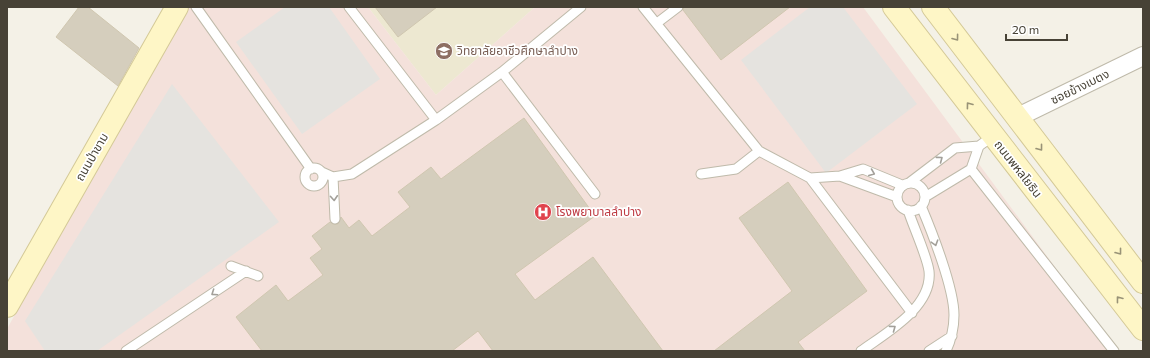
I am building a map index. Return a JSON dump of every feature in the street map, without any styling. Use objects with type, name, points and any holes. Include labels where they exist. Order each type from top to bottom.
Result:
[{"type":"main road","name":"ถนนป่าขาม","points":[[7,306],[177,7]]},
{"type":"main road","name":"ถนนพหลโยธิน","points":[[894,7],[986,141],[1143,330]]},
{"type":"main road","points":[[932,7],[1143,282]]},
{"type":"main road","points":[[986,141],[1016,118]]},
{"type":"street","name":"ซอยข้างเบตง","points":[[1016,118],[1143,56]]},
{"type":"lane","points":[[196,7],[311,169]]},
{"type":"lane","points":[[349,7],[436,120]]},
{"type":"lane","points":[[322,172],[323,176],[320,184],[311,185],[306,178],[306,173],[314,168],[333,177],[352,174],[436,120],[502,72],[581,7]]},
{"type":"lane","points":[[643,7],[759,151],[810,178],[912,313]]},
{"type":"lane","points":[[657,23],[678,7]]},
{"type":"lane","points":[[502,72],[595,194]]},
{"type":"lane","points":[[986,141],[970,169],[923,202],[915,210],[908,210],[900,206],[897,192],[906,184],[954,148],[986,141]]},
{"type":"lane","points":[[701,174],[736,169],[759,151]]},
{"type":"lane","points":[[810,178],[840,176],[863,169],[906,184],[920,186],[925,193],[923,202],[950,291],[954,314],[952,336],[946,351]]},
{"type":"lane","points":[[970,169],[1114,351]]},
{"type":"lane","points":[[840,176],[897,197]]},
{"type":"lane","points":[[333,177],[336,219]]},
{"type":"lane","points":[[861,351],[912,313],[928,288],[929,271],[908,210]]},
{"type":"lane","points":[[231,266],[258,276]]},
{"type":"lane","points":[[126,351],[246,271]]},
{"type":"lane","points":[[929,351],[952,336]]},
{"type":"shaded area","name":"โรงพยาบาลลำปาง","points":[[184,7],[368,7],[436,95],[535,7],[863,7],[1117,351],[7,351],[7,329]]},
{"type":"shaded area","points":[[285,7],[329,7],[380,79],[302,134],[236,42]]},
{"type":"shaded area","name":"วิทยาลัยอาชีวศึกษาลำปาง","points":[[368,7],[535,7],[436,95]]},
{"type":"shaded area","points":[[810,7],[843,7],[917,104],[826,173],[741,60]]},
{"type":"shaded area","points":[[172,84],[279,222],[97,351],[45,351],[25,321]]},
{"type":"building","points":[[79,7],[88,7],[139,48],[118,86],[56,37]]},
{"type":"building","points":[[375,7],[437,7],[398,37]]},
{"type":"building","points":[[684,7],[790,7],[721,60],[683,10]]},
{"type":"building","points":[[524,118],[595,216],[515,274],[535,300],[593,257],[663,351],[493,351],[478,331],[452,351],[262,351],[236,317],[276,285],[288,301],[323,275],[310,258],[322,249],[312,236],[330,222],[333,224],[338,224],[341,217],[349,228],[359,220],[372,236],[410,207],[398,192],[431,167],[441,179]]},
{"type":"building","points":[[788,182],[867,291],[798,342],[805,351],[714,351],[792,291],[739,218]]},
{"type":"place","name":"วิทยาลัยอาชีวศึกษาลำปาง","points":[[444,51]]},
{"type":"place","name":"โรงพยาบาลลำปาง","points":[[543,212]]}]
